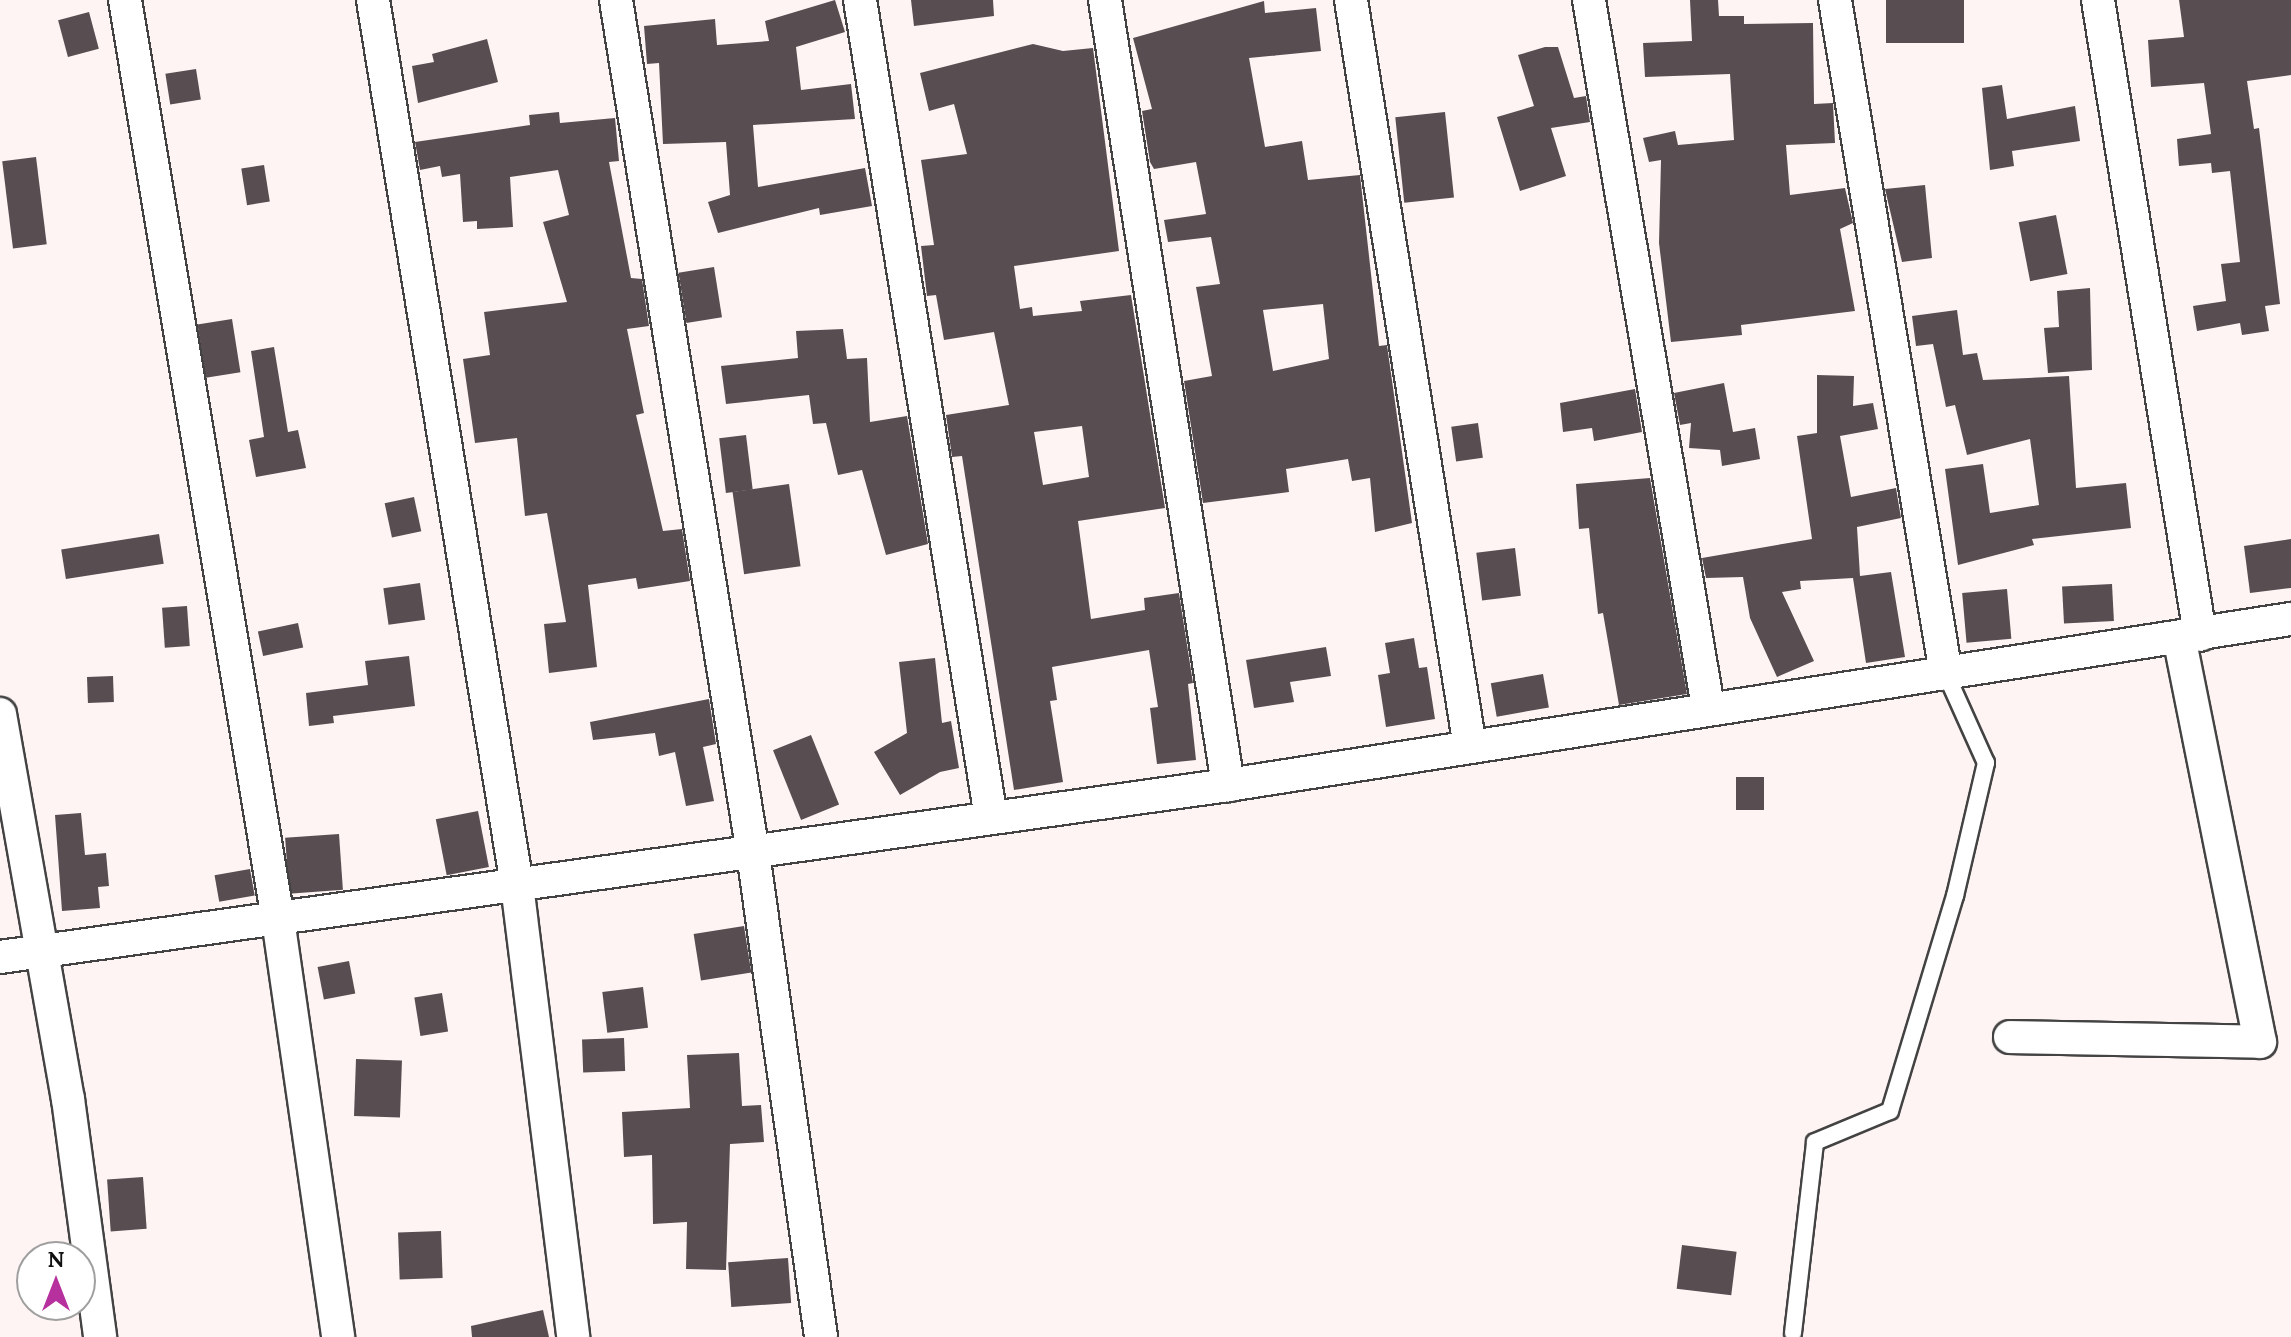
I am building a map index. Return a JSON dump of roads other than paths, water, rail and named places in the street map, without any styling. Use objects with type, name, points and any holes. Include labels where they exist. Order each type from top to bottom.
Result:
[{"type":"street","points":[[125,0],[278,919],[338,1337]]},
{"type":"street","points":[[373,0],[517,885],[573,1337]]},
{"type":"street","points":[[616,0],[753,853],[821,1337]]},
{"type":"street","points":[[860,0],[991,818]]},
{"type":"street","points":[[1105,0],[1228,785]]},
{"type":"street","points":[[1351,0],[1470,747]]},
{"type":"street","points":[[1589,0],[1708,707]]},
{"type":"street","points":[[1835,0],[1946,674]]},
{"type":"street","points":[[2010,1037],[2260,1042],[2190,636],[2098,0]]},
{"type":"street","points":[[0,957],[1228,785],[1708,707],[1946,674],[2291,619]]},
{"type":"street","points":[[0,714],[38,952],[68,1099],[100,1337]]},
{"type":"lane","points":[[1793,1333],[1815,1142],[1890,1111],[1955,896],[1976,808],[1986,763],[1946,674]]}]
